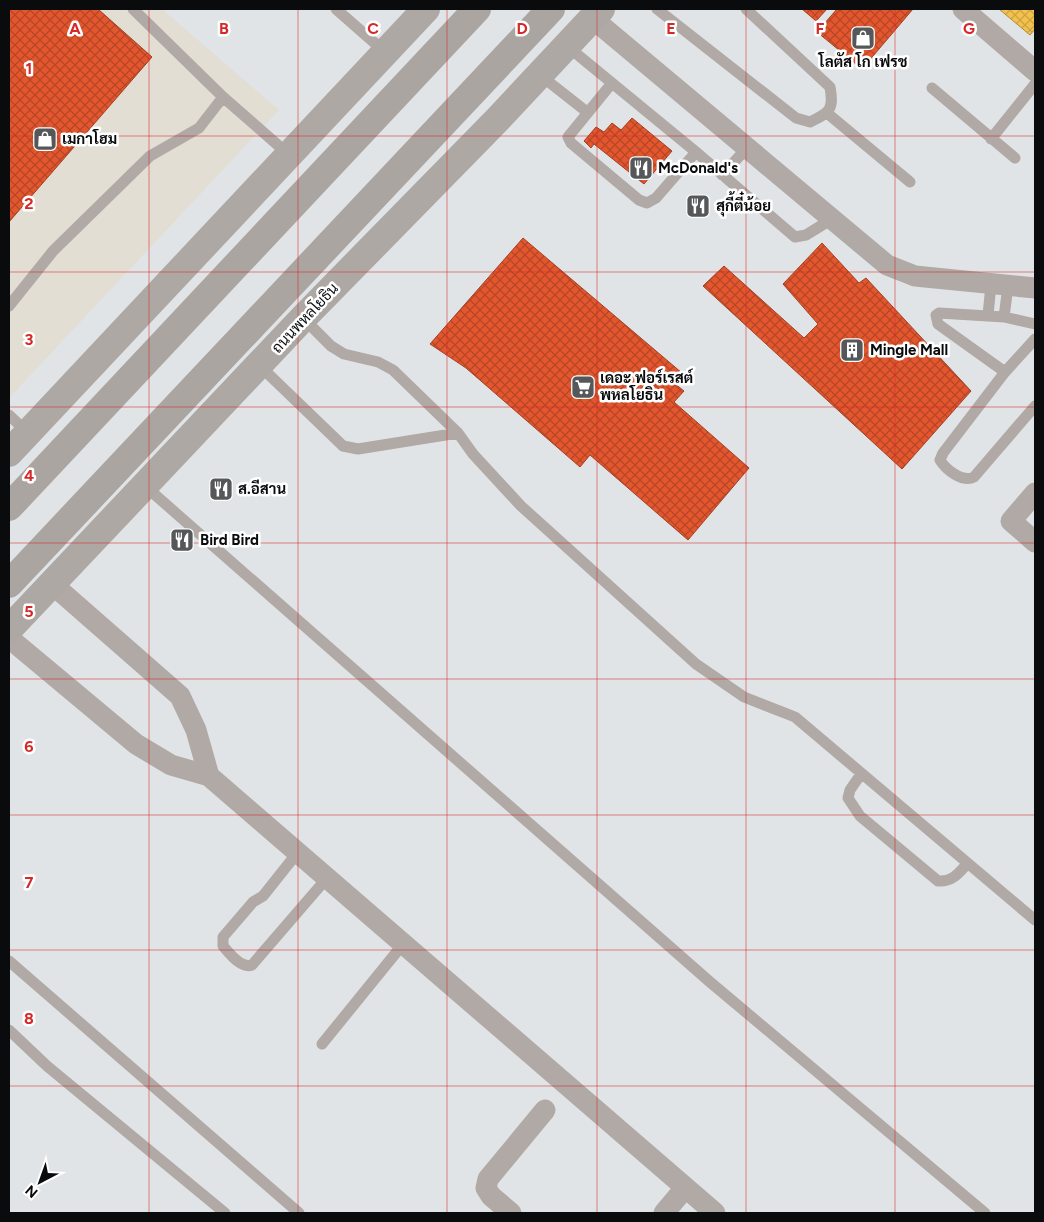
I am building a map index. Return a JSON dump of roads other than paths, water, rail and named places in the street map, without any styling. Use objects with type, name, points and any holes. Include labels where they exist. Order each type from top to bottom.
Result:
[{"type":"highway","points":[[9,507],[477,9]]},
{"type":"highway","points":[[9,584],[551,9]]},
{"type":"main road","points":[[9,453],[18,424],[288,154],[426,9]]},
{"type":"main road","name":"ถนนพหลโยธิน","points":[[9,629],[260,366],[303,318],[597,14]]},
{"type":"street","points":[[962,9],[1035,71]]},
{"type":"street","points":[[597,14],[747,148],[887,265],[908,273],[956,282],[1035,288]]},
{"type":"street","points":[[1035,493],[1011,521],[1035,542]]},
{"type":"street","points":[[51,583],[180,696],[196,730],[209,776]]},
{"type":"street","points":[[9,638],[136,744],[172,765],[209,776],[715,1213]]},
{"type":"street","points":[[511,1213],[491,1196],[486,1188],[488,1179],[545,1110]]},
{"type":"street","points":[[664,1213],[685,1188]]},
{"type":"lane","points":[[133,9],[223,97],[288,154]]},
{"type":"lane","points":[[336,9],[385,52]]},
{"type":"lane","points":[[657,9],[796,118],[810,122],[827,114],[833,104],[830,87],[746,9]]},
{"type":"lane","points":[[567,46],[696,152],[795,237],[806,234],[832,219]]},
{"type":"lane","points":[[540,75],[586,112]]},
{"type":"lane","points":[[612,83],[586,112],[568,137],[571,143],[639,200],[648,203],[656,198],[696,152]]},
{"type":"lane","points":[[991,139],[1035,84]]},
{"type":"lane","points":[[932,88],[1015,158]]},
{"type":"lane","points":[[9,306],[53,251],[150,156],[199,128],[223,97]]},
{"type":"lane","points":[[827,114],[910,182]]},
{"type":"lane","points":[[722,175],[747,148]]},
{"type":"lane","points":[[988,316],[1000,285]]},
{"type":"lane","points":[[1000,285],[1004,317]]},
{"type":"lane","points":[[1005,372],[938,324],[935,319],[936,315],[940,313],[1004,317],[1035,324]]},
{"type":"lane","points":[[303,318],[331,346],[344,354],[378,362],[394,370],[458,433],[473,454],[521,506],[696,664],[744,697],[795,718],[838,752],[861,774],[1035,920]]},
{"type":"lane","points":[[1035,339],[1005,372],[942,453],[940,460],[943,465],[963,479],[968,480],[974,477],[1035,406]]},
{"type":"lane","points":[[260,366],[343,446],[358,449],[458,433]]},
{"type":"lane","points":[[145,486],[710,982],[984,1213]]},
{"type":"lane","points":[[861,774],[850,790],[848,798],[860,816],[938,881],[946,881],[955,877],[967,864]]},
{"type":"lane","points":[[298,852],[263,896],[253,902],[223,937],[223,946],[227,951],[243,965],[252,965],[327,878]]},
{"type":"lane","points":[[322,1044],[404,943]]},
{"type":"lane","points":[[9,961],[299,1213]]},
{"type":"lane","points":[[9,1030],[55,1072],[225,1213]]},
{"type":"place","name":"โลตัส โก เฟรช","points":[[863,38]]},
{"type":"place","name":"เมกาโฮม","points":[[45,139]]},
{"type":"place","name":"McDonald's","points":[[641,168]]},
{"type":"place","name":"สุกี้ตี๋น้อย","points":[[698,206]]},
{"type":"place","name":"Mingle Mall","points":[[852,350]]},
{"type":"place","name":"เดอะ ฟอร์เรสต์ พหลโยธิน","points":[[583,387]]},
{"type":"place","name":"ส.อีสาน","points":[[221,489]]},
{"type":"place","name":"Bird Bird","points":[[182,540]]}]
